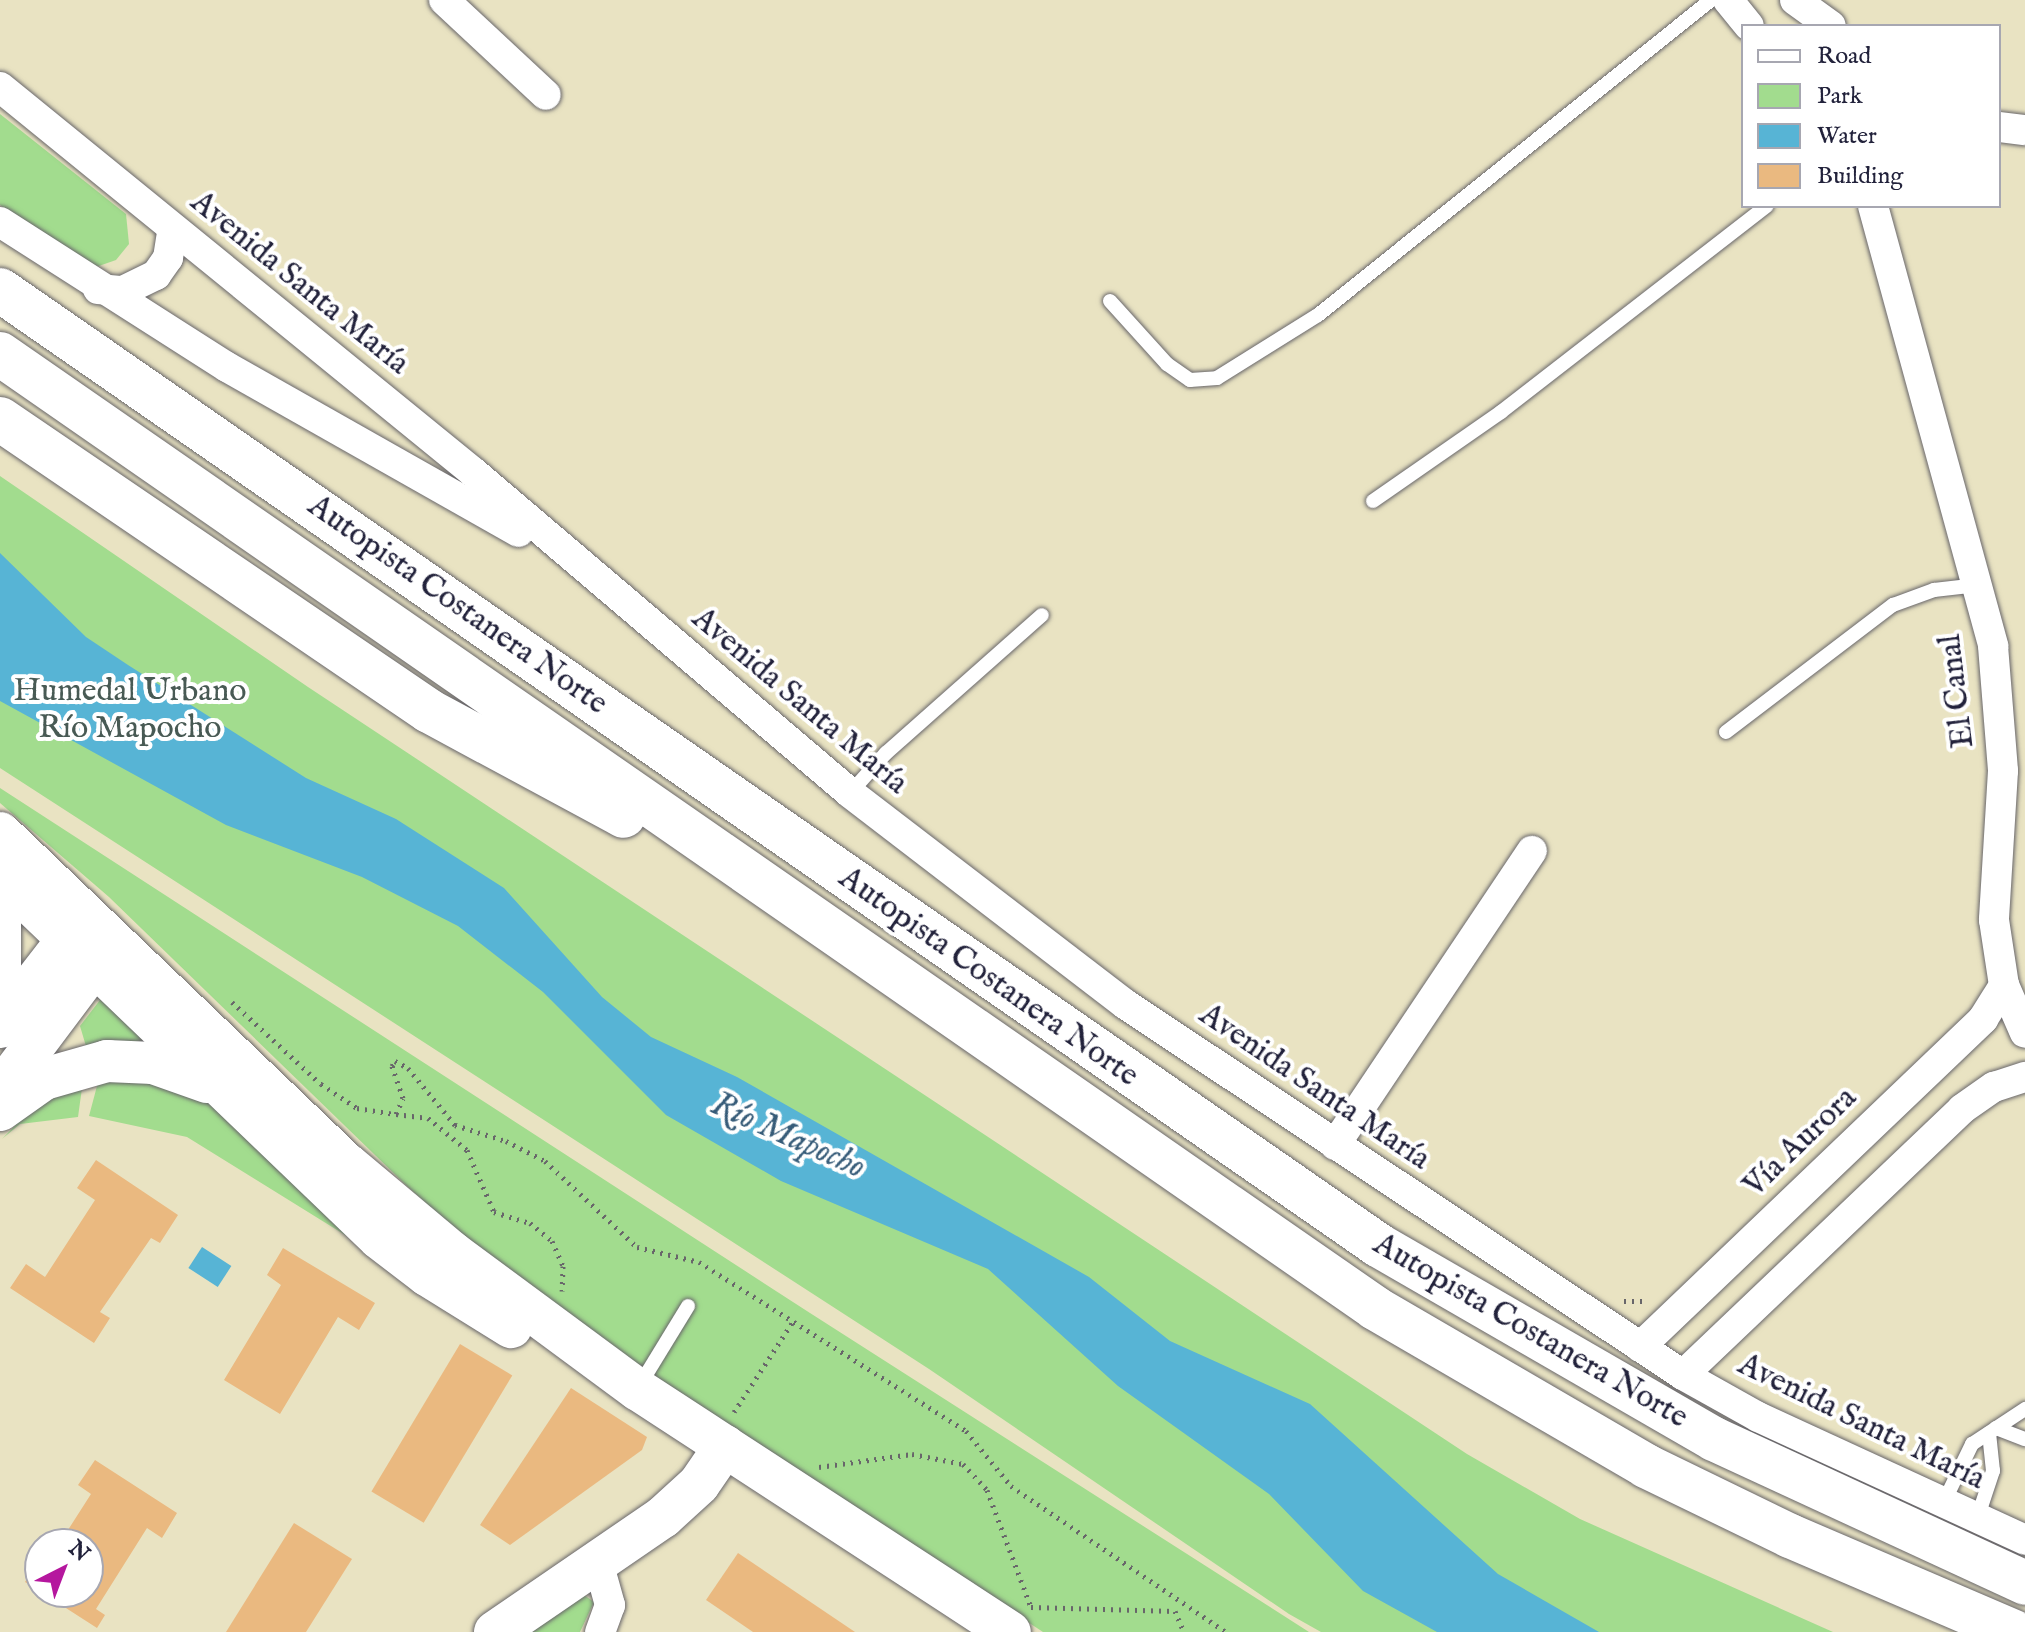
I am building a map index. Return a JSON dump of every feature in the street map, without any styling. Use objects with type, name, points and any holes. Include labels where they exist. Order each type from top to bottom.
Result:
[{"type":"highway","name":"Autopista Costanera Norte","points":[[0,276],[14,300],[1378,1245],[1714,1439],[2025,1583]]},
{"type":"highway","name":"Autopista Costanera Norte","points":[[0,354],[1247,1222],[1426,1338],[1646,1466],[1790,1536],[2014,1632]]},
{"type":"highway","points":[[0,419],[429,711],[653,830],[739,867]]},
{"type":"street","points":[[1728,0],[1747,24]]},
{"type":"street","points":[[1795,0],[1828,24]]},
{"type":"street","points":[[451,2],[546,95]]},
{"type":"street","name":"Avenida Santa María","points":[[0,87],[624,602],[850,793],[1113,995],[1683,1375],[1758,1417],[2025,1540]]},
{"type":"street","points":[[2001,127],[2025,130]]},
{"type":"street","name":"El Canal","points":[[1874,208],[1993,646],[2002,723],[1994,892],[2004,985],[2025,1033]]},
{"type":"street","name":"Avenida Santa María","points":[[0,222],[98,289],[227,367],[454,491],[624,602]]},
{"type":"street","points":[[98,289],[123,291],[156,275],[168,258],[173,228]]},
{"type":"street","points":[[0,833],[219,1089],[404,1260],[559,1356],[730,1429],[1010,1632]]},
{"type":"street","points":[[1335,1145],[1532,851]]},
{"type":"street","points":[[0,874],[91,940],[416,1224],[626,1382]]},
{"type":"street","points":[[0,922],[0,974]]},
{"type":"street","points":[[0,1027],[91,940]]},
{"type":"street","points":[[0,1091],[91,940]]},
{"type":"street","name":"Vía Aurora","points":[[1640,1347],[1983,1019],[2004,985]]},
{"type":"street","points":[[0,1110],[44,1079],[107,1061],[153,1063],[219,1089]]},
{"type":"street","points":[[1683,1375],[1962,1109],[1994,1087],[2025,1077]]},
{"type":"street","points":[[495,1632],[663,1517],[699,1484],[730,1429]]},
{"type":"street","points":[[598,1562],[610,1605],[600,1632]]},
{"type":"lane","points":[[1110,301],[1167,364],[1190,380],[1217,378],[1318,315],[1711,0]]},
{"type":"lane","points":[[1373,501],[1501,412],[1764,208]]},
{"type":"lane","points":[[1726,732],[1893,605],[1934,590],[1978,585]]},
{"type":"lane","points":[[850,793],[886,753],[1042,615]]},
{"type":"lane","points":[[626,1382],[688,1306]]},
{"type":"lane","points":[[1943,1504],[1960,1459],[1993,1430],[2025,1409]]},
{"type":"lane","points":[[1993,1430],[2025,1439]]},
{"type":"lane","points":[[1977,1519],[1993,1471],[1993,1430]]},
{"type":"path","points":[[225,996],[321,1084],[357,1108],[428,1118],[446,1129],[467,1150],[494,1212],[530,1223],[552,1241],[563,1266],[562,1304]]},
{"type":"path","points":[[396,1114],[403,1098],[392,1066],[395,1061],[408,1068],[455,1125],[506,1141],[545,1161],[637,1247],[699,1262],[966,1431],[1011,1486],[1226,1632]]},
{"type":"path","points":[[1618,1301],[1643,1303],[1652,1298]]},
{"type":"path","points":[[730,1429],[794,1320]]},
{"type":"path","points":[[818,1467],[912,1454],[963,1464],[987,1490],[1031,1607],[1175,1611],[1184,1632]]},
{"type":"green space","points":[[0,114],[126,214],[129,244],[116,260],[96,267],[76,261],[0,205]]},
{"type":"green space","name":"Humedal Urbano Río Mapocho","points":[[0,476],[308,687],[1467,1454],[1580,1519],[1833,1632],[1321,1632],[1289,1614],[929,1369],[0,768]]},
{"type":"green space","points":[[0,788],[1309,1632],[1043,1632],[520,1288],[408,1187],[109,897],[0,803]]},
{"type":"green space","points":[[95,995],[173,1047],[88,1053],[80,1026],[100,1000]]},
{"type":"green space","points":[[92,1074],[198,1084],[416,1279],[187,1137],[89,1116],[97,1086]]},
{"type":"green space","points":[[82,1088],[78,1117],[20,1124],[2,1139],[43,1097]]},
{"type":"green space","points":[[581,1593],[594,1602],[580,1632],[522,1632]]},
{"type":"water","name":"Río Mapocho","points":[[0,553],[86,637],[128,665],[306,778],[396,819],[504,888],[602,997],[651,1037],[737,1077],[1089,1277],[1170,1341],[1310,1404],[1498,1574],[1599,1632],[1437,1632],[1363,1591],[1269,1494],[1118,1386],[988,1269],[781,1181],[666,1115],[543,992],[458,926],[362,877],[226,825],[0,701]]},
{"type":"water","points":[[202,1247],[231,1266],[218,1287],[188,1268]]},
{"type":"building","points":[[96,1160],[178,1215],[160,1243],[151,1238],[100,1312],[110,1318],[94,1343],[10,1288],[26,1264],[45,1277],[95,1200],[77,1188]]},
{"type":"building","points":[[283,1248],[375,1303],[359,1330],[338,1317],[280,1414],[224,1380],[281,1285],[267,1275]]},
{"type":"building","points":[[460,1344],[512,1375],[424,1523],[371,1491]]},
{"type":"building","points":[[571,1388],[647,1437],[642,1450],[510,1545],[480,1525]]},
{"type":"building","points":[[95,1460],[177,1513],[162,1538],[147,1528],[104,1596],[104,1528],[69,1528],[91,1494],[78,1485]]},
{"type":"building","points":[[294,1523],[352,1559],[306,1632],[226,1632]]},
{"type":"building","points":[[738,1553],[855,1632],[753,1632],[706,1600]]},
{"type":"building","points":[[66,1608],[97,1608],[105,1615],[97,1628]]}]
